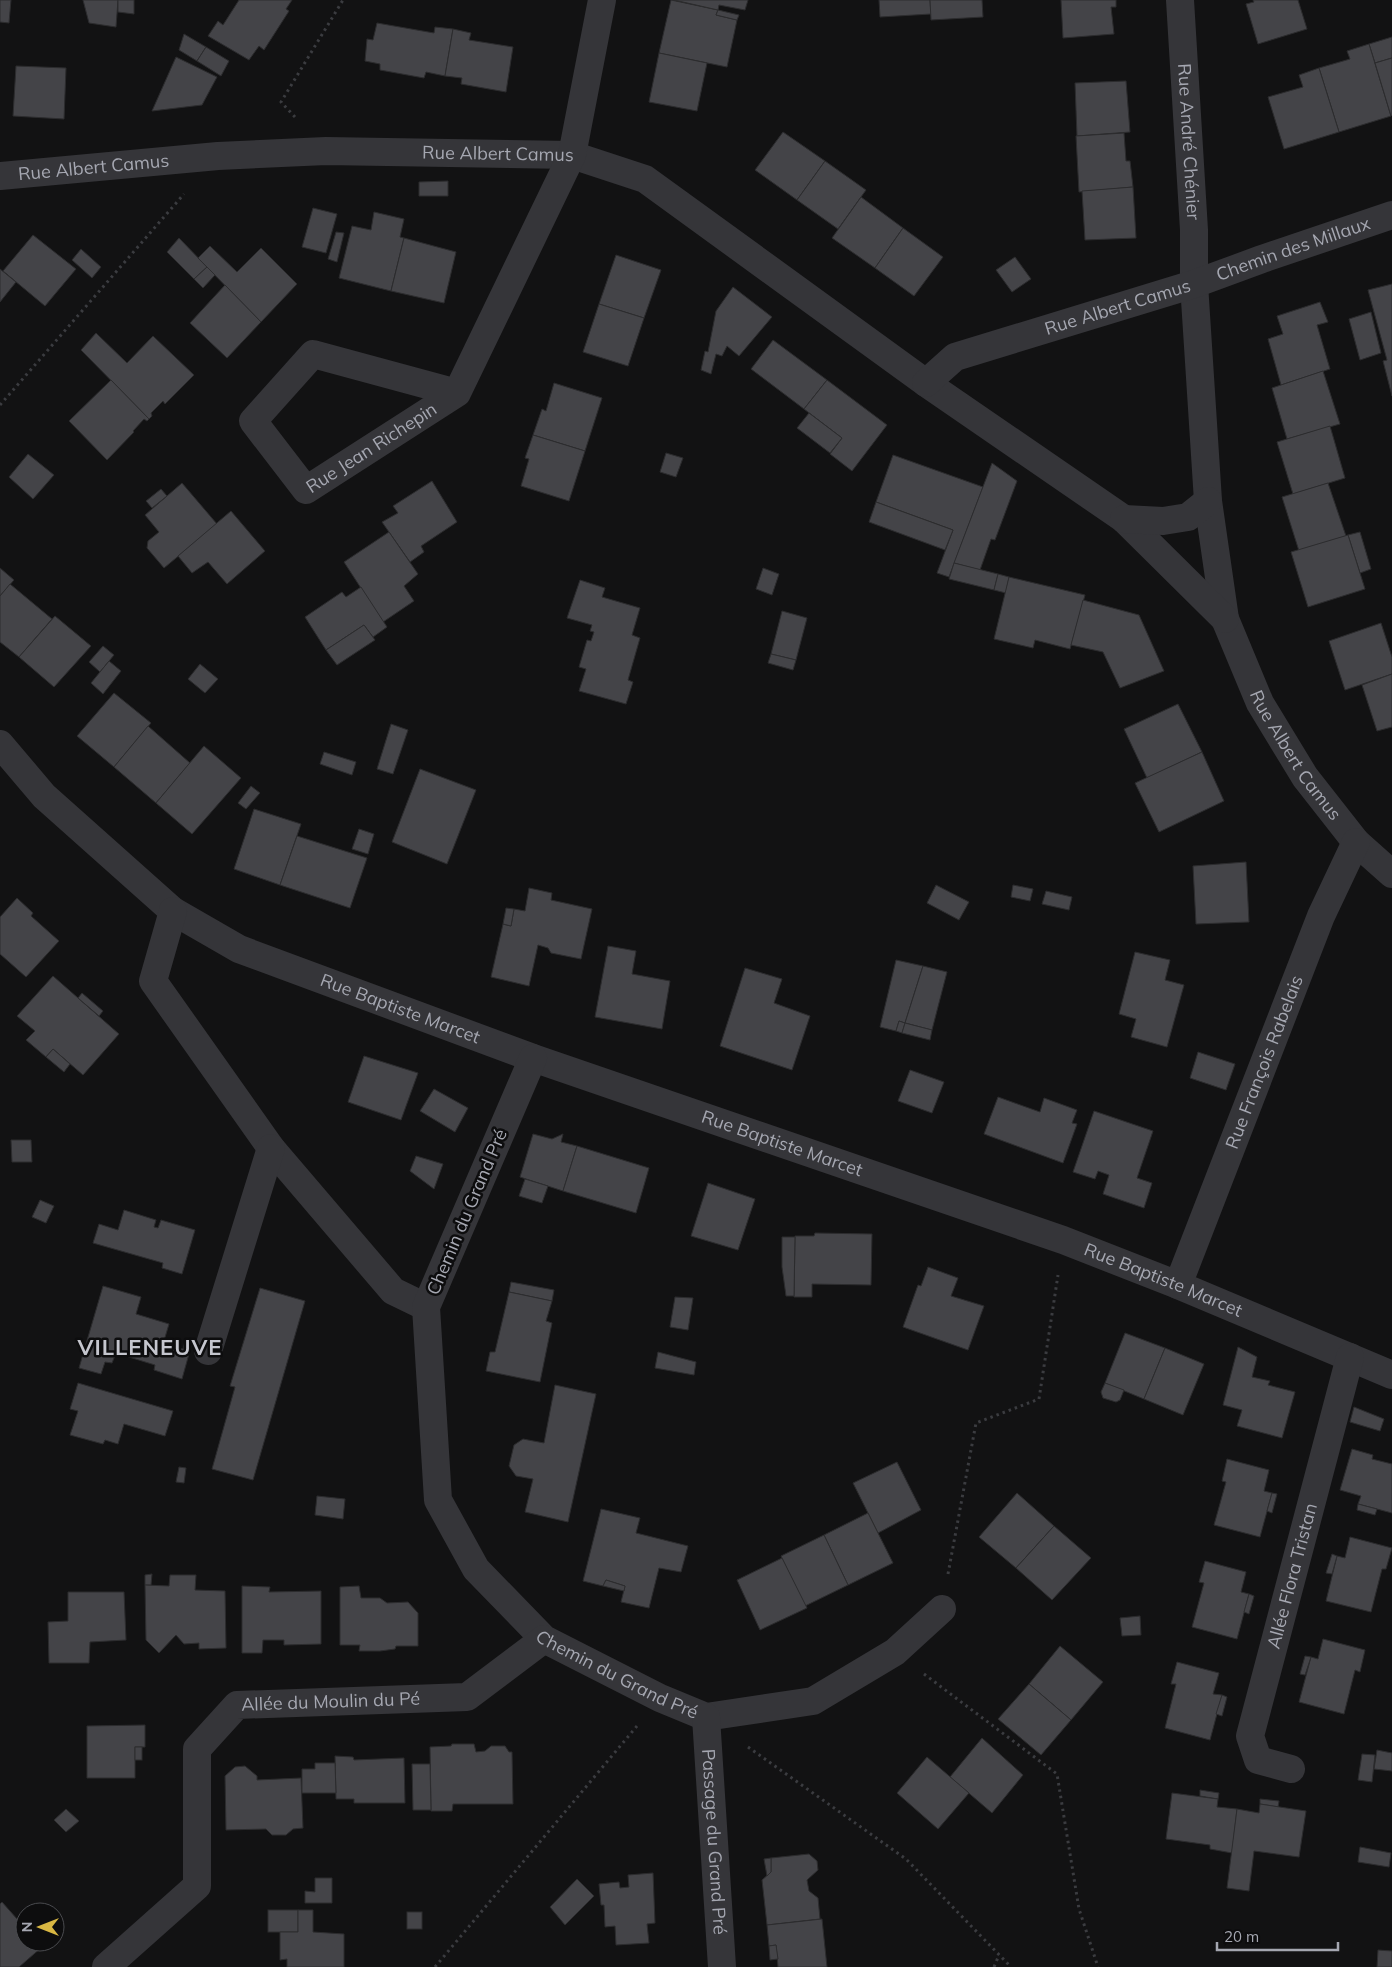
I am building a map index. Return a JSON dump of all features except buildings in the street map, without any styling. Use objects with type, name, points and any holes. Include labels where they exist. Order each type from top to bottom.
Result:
[{"type":"street","name":"Rue Jean Richepin","points":[[457,393],[313,354],[253,421],[306,490],[457,393],[572,155],[602,0]]},
{"type":"street","name":"Rue André Chénier","points":[[1180,0],[1194,230],[1194,284]]},
{"type":"street","name":"Rue Albert Camus","points":[[0,176],[218,156],[326,151],[572,155],[645,179],[926,383],[1124,519],[1225,619]]},
{"type":"street","name":"Chemin des Millaux","points":[[1194,284],[1392,215]]},
{"type":"street","name":"Rue Albert Camus","points":[[926,383],[955,357],[1194,284],[1208,501],[1225,619],[1260,703],[1305,777],[1356,842],[1392,874]]},
{"type":"street","points":[[1124,519],[1163,521],[1188,517],[1208,501]]},
{"type":"street","name":"Rue Baptiste Marcet","points":[[0,744],[44,796],[173,910],[239,950],[533,1058],[1063,1240],[1178,1285],[1392,1376]]},
{"type":"street","name":"Rue François Rabelais","points":[[1178,1285],[1321,916],[1356,842]]},
{"type":"street","points":[[173,910],[153,982],[271,1148],[393,1291],[426,1307]]},
{"type":"street","name":"Chemin du Grand Pré","points":[[533,1058],[426,1307],[438,1500],[476,1570],[544,1639],[660,1698],[706,1717],[813,1701],[896,1652],[942,1609]]},
{"type":"street","points":[[208,1351],[271,1148]]},
{"type":"street","name":"Allée Flora Tristan","points":[[1291,1769],[1258,1760],[1250,1736],[1350,1358]]},
{"type":"street","name":"Allée du Moulin du Pé","points":[[106,1967],[197,1886],[197,1749],[237,1705],[467,1697],[544,1639]]},
{"type":"street","name":"Passage du Grand Pré","points":[[706,1717],[722,1967]]},
{"type":"path","points":[[326,151],[281,102],[343,0]]},
{"type":"path","points":[[0,405],[218,156]]},
{"type":"path","points":[[942,1609],[976,1423],[1039,1399],[1063,1240]]},
{"type":"path","points":[[896,1652],[1057,1774],[1079,1909],[1098,1967]]},
{"type":"path","points":[[435,1967],[660,1698]]},
{"type":"path","points":[[706,1717],[906,1859],[1011,1967]]},
{"type":"path","points":[[994,1967],[999,1955]]},
{"type":"district","name":"VILLENEUVE","points":[[150,1347]]}]
